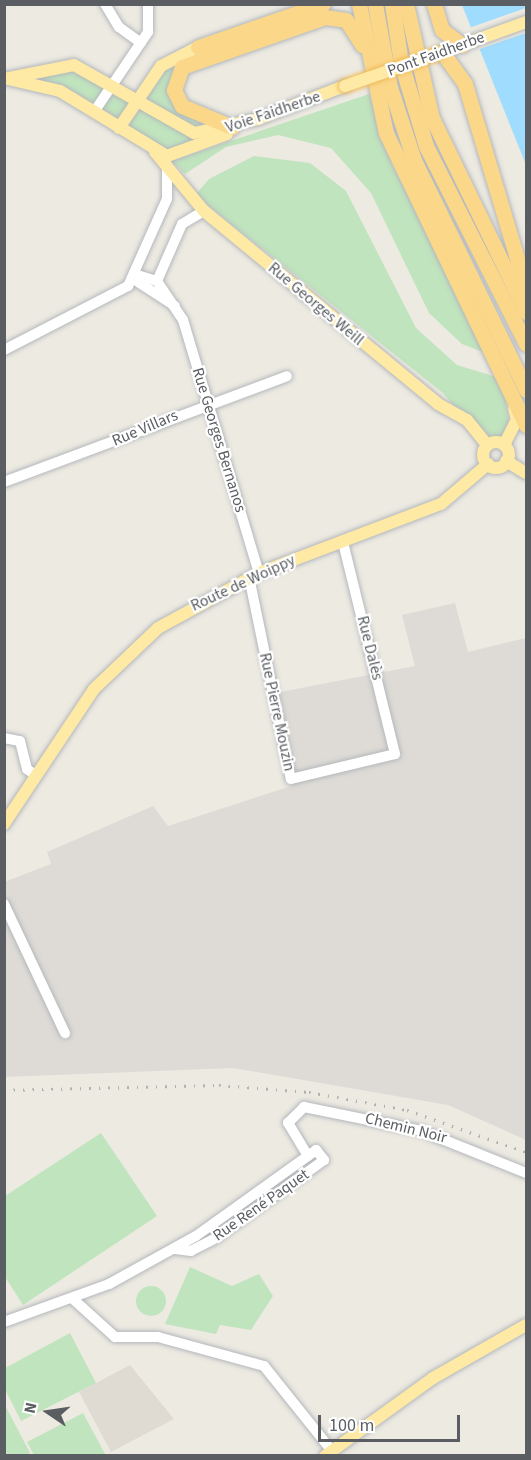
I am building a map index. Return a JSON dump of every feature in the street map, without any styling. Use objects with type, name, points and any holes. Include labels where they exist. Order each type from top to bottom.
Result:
[{"type":"highway","points":[[198,47],[323,4]]},
{"type":"highway","points":[[359,4],[365,50],[399,165],[510,386],[526,426]]},
{"type":"highway","points":[[375,4],[390,87],[414,160],[526,390]]},
{"type":"highway","points":[[392,4],[401,63],[426,146],[526,344]]},
{"type":"highway","points":[[406,4],[432,118],[526,312]]},
{"type":"highway","points":[[434,4],[442,30],[462,45]]},
{"type":"highway","points":[[232,127],[182,106],[174,90],[182,67],[326,16],[346,20],[365,50]]},
{"type":"highway","points":[[440,53],[465,84],[526,288]]},
{"type":"main road","name":"Pont Faidherbe","points":[[345,86],[526,22]]},
{"type":"main road","points":[[119,128],[161,66],[198,47]]},
{"type":"main road","name":"Voie Faidherbe","points":[[5,79],[74,64],[112,85],[185,132],[232,127],[345,86]]},
{"type":"main road","name":"Rue Georges Weill","points":[[5,79],[43,85],[94,112],[155,152],[204,211],[438,404],[466,420],[487,445]]},
{"type":"main road","points":[[155,152],[172,156],[258,119]]},
{"type":"main road","points":[[506,461],[504,445],[517,420],[510,386]]},
{"type":"main road","points":[[504,445],[487,445],[483,453],[488,464],[498,467],[506,461]]},
{"type":"main road","points":[[506,461],[526,473]]},
{"type":"main road","name":"Route de Woippy","points":[[4,824],[94,689],[141,643],[180,613],[254,575],[441,504],[488,464]]},
{"type":"main road","points":[[329,1453],[438,1374],[526,1325]]},
{"type":"street","points":[[105,4],[119,27],[141,43]]},
{"type":"street","points":[[94,112],[148,33],[148,4]]},
{"type":"street","points":[[4,350],[122,291],[133,276],[167,199],[166,164]]},
{"type":"street","points":[[133,276],[157,281],[182,224],[204,211]]},
{"type":"street","points":[[133,276],[177,307]]},
{"type":"street","name":"Rue Georges Bernanos","points":[[157,281],[177,307],[208,402],[254,575]]},
{"type":"street","name":"Rue Villars","points":[[4,482],[208,402],[286,376]]},
{"type":"street","name":"Rue Dalès","points":[[344,542],[395,754]]},
{"type":"street","name":"Rue Pierre Mouzin","points":[[254,575],[291,779],[395,754]]},
{"type":"street","points":[[4,738],[20,741],[27,769],[35,775]]},
{"type":"street","points":[[4,904],[65,1034]]},
{"type":"street","name":"Chemin Noir","points":[[288,1123],[304,1107],[388,1122],[457,1142],[526,1173]]},
{"type":"street","name":"Rue René Paquet","points":[[288,1123],[308,1156]]},
{"type":"street","name":"Rue René Paquet","points":[[4,1322],[73,1299],[175,1249],[316,1150],[324,1160],[216,1238],[191,1251],[175,1249]]},
{"type":"street","points":[[73,1299],[115,1337],[158,1337],[264,1366],[329,1453]]},
{"type":"shaded area","points":[[455,603],[468,652],[526,638],[526,1140],[448,1105],[233,1068],[5,1077],[4,882],[51,864],[47,852],[153,806],[168,826],[291,786],[275,693],[415,666],[402,615]]},
{"type":"shaded area","points":[[130,1365],[174,1419],[111,1452],[79,1392]]},
{"type":"green space","points":[[179,54],[174,90],[206,120],[203,133],[211,142],[172,156],[77,101],[5,79],[74,65],[136,101]]},
{"type":"green space","points":[[369,94],[392,165],[493,356],[462,344],[429,313],[371,193],[331,148],[278,135],[226,147],[185,174],[172,161]]},
{"type":"green space","points":[[254,156],[310,163],[346,191],[416,328],[457,365],[503,379],[509,427],[498,443],[484,441],[443,393],[200,199],[197,193],[209,179]]},
{"type":"green space","points":[[101,1133],[157,1216],[23,1305],[5,1277],[5,1196]]},
{"type":"green space","points":[[190,1267],[232,1286],[259,1274],[273,1296],[251,1330],[220,1325],[216,1334],[165,1324]]},
{"type":"green space","points":[[151,1286],[162,1290],[166,1301],[162,1312],[151,1316],[140,1312],[136,1301],[140,1290]]},
{"type":"green space","points":[[70,1333],[96,1383],[21,1421],[5,1389],[5,1368]]},
{"type":"green space","points":[[5,1405],[30,1453],[26,1455],[5,1455]]},
{"type":"green space","points":[[83,1413],[105,1454],[34,1455],[27,1442]]},
{"type":"water","points":[[462,5],[524,5],[526,10],[526,165]]},
{"type":"pier","points":[[526,8],[526,33],[477,50],[469,28]]},
{"type":"railway","points":[[4,1090],[219,1085],[309,1092],[407,1110],[526,1152]]}]
